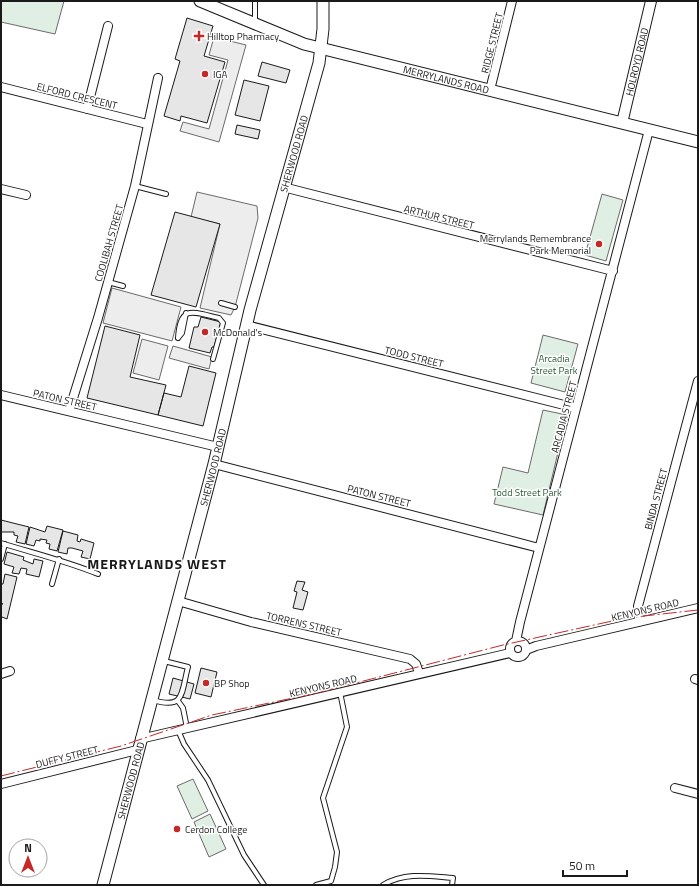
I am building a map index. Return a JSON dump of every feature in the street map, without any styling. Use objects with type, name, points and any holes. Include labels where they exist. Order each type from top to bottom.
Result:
[{"type":"main road","name":"MERRYLANDS ROAD","points":[[200,1],[304,44],[698,142]]},
{"type":"main road","name":"SHERWOOD ROAD","points":[[103,885],[214,464],[246,325],[283,187],[319,63],[323,1]]},
{"type":"street","name":"RIDGE STREET","points":[[490,90],[512,1]]},
{"type":"street","name":"HOLROYD ROAD","points":[[622,123],[651,1]]},
{"type":"street","points":[[87,109],[108,26]]},
{"type":"street","name":"COOLIBAH STREET","points":[[69,411],[135,186],[158,78]]},
{"type":"street","name":"ELFORD CRESCENT","points":[[1,87],[148,124]]},
{"type":"street","name":"ARCADIA STREET","points":[[516,641],[649,130]]},
{"type":"street","name":"ARTHUR STREET","points":[[283,187],[613,272]]},
{"type":"street","points":[[1,189],[26,195]]},
{"type":"street","name":"TODD STREET","points":[[246,325],[576,408]]},
{"type":"street","name":"BINDA STREET","points":[[640,622],[638,606],[698,381]]},
{"type":"street","name":"PATON STREET","points":[[1,395],[218,447]]},
{"type":"street","name":"PATON STREET","points":[[214,464],[539,548]]},
{"type":"street","name":"TORRENS STREET","points":[[178,601],[251,622],[410,659],[416,664],[419,673]]},
{"type":"street","name":"KENYONS ROAD","points":[[526,650],[536,646],[698,608]]},
{"type":"street","points":[[516,641],[524,643],[526,650],[524,655],[519,658],[514,657],[510,653],[510,645],[516,641]]},
{"type":"street","name":"KENYONS ROAD","points":[[139,744],[178,730],[510,653]]},
{"type":"street","points":[[1,674],[10,672]]},
{"type":"street","name":"DUFFY STREET","points":[[1,784],[139,744]]},
{"type":"street","points":[[675,788],[698,794]]},
{"type":"lane","points":[[255,1],[255,24]]},
{"type":"lane","points":[[135,186],[166,194]]},
{"type":"lane","points":[[108,282],[123,286]]},
{"type":"lane","points":[[222,303],[235,307]]},
{"type":"lane","points":[[178,338],[182,317],[186,313],[192,311],[220,318],[222,323],[213,359]]},
{"type":"lane","points":[[1,553],[3,544]]},
{"type":"lane","points":[[1,559],[3,544]]},
{"type":"lane","points":[[3,544],[59,560],[98,574]]},
{"type":"lane","points":[[52,584],[59,560]]},
{"type":"lane","points":[[162,660],[188,667],[178,701]]},
{"type":"lane","points":[[316,885],[331,883],[337,852],[324,798],[347,727],[340,692]]},
{"type":"lane","points":[[151,700],[169,704],[178,701]]},
{"type":"lane","points":[[178,701],[183,708],[187,728]]},
{"type":"lane","points":[[178,730],[184,744],[208,780],[244,855],[264,885]]},
{"type":"lane","points":[[383,885],[395,878],[418,875],[452,878],[452,885]]},
{"type":"green space","points":[[1,1],[64,1],[55,34],[1,22]]},
{"type":"green space","points":[[602,194],[623,200],[606,261],[585,255]]},
{"type":"green space","name":"Arcadia Street Park","points":[[543,335],[578,344],[565,392],[531,383]]},
{"type":"green space","name":"Todd Street Park","points":[[543,410],[567,415],[543,515],[494,504],[503,467],[528,473]]},
{"type":"green space","points":[[193,779],[208,811],[192,819],[177,786]]},
{"type":"green space","points":[[210,814],[226,849],[209,857],[194,822]]},
{"type":"shaded area","points":[[214,37],[246,45],[219,142],[180,131],[183,122],[209,129],[228,60],[209,55]]},
{"type":"shaded area","points":[[197,192],[257,206],[258,218],[235,307],[231,315],[200,308],[220,224],[191,217]]},
{"type":"shaded area","points":[[112,288],[181,307],[172,341],[103,323]]},
{"type":"shaded area","points":[[142,339],[168,346],[159,380],[133,373]]},
{"type":"shaded area","points":[[173,346],[212,357],[209,369],[169,358]]},
{"type":"building","points":[[187,18],[213,26],[204,56],[225,62],[207,123],[181,116],[180,121],[164,116],[180,61],[175,59]]},
{"type":"building","points":[[262,62],[290,70],[286,83],[258,76]]},
{"type":"building","points":[[244,80],[269,86],[260,121],[235,115]]},
{"type":"building","points":[[237,125],[260,130],[258,139],[235,134]]},
{"type":"building","points":[[175,212],[220,224],[196,307],[151,295]]},
{"type":"building","name":"McDonald's","points":[[201,317],[221,322],[214,347],[212,347],[210,353],[189,348],[194,327],[198,327]]},
{"type":"building","points":[[105,326],[140,335],[130,377],[166,385],[158,415],[87,398]]},
{"type":"building","points":[[189,366],[216,373],[203,426],[158,415],[164,393],[181,397]]},
{"type":"building","points":[[1,520],[29,527],[25,544],[16,542],[18,536],[14,535],[14,532],[1,532]]},
{"type":"building","points":[[47,526],[63,530],[57,551],[49,549],[50,544],[46,543],[47,540],[36,540],[34,546],[26,544],[30,527],[45,532]]},
{"type":"building","points":[[63,531],[78,535],[77,541],[80,542],[81,539],[94,543],[90,559],[81,557],[83,551],[72,548],[68,548],[67,554],[58,552]]},
{"type":"building","points":[[7,552],[24,557],[23,560],[33,564],[34,559],[43,561],[39,577],[26,574],[27,569],[21,568],[19,574],[12,573],[14,567],[4,564]]},
{"type":"building","points":[[5,574],[17,577],[7,619],[2,617],[1,619],[1,604],[3,604],[1,603],[1,584],[3,584]]},
{"type":"building","points":[[297,581],[305,582],[302,590],[308,592],[303,610],[293,608],[297,592],[294,591]]},
{"type":"building","name":"BP Shop","points":[[201,668],[217,672],[211,697],[195,693]]},
{"type":"building","points":[[173,678],[194,684],[190,699],[169,694]]},
{"type":"power","points":[[1,776],[121,746],[212,715],[317,693],[503,645],[626,618],[698,610]]},
{"type":"place","name":"Hilltop Pharmacy","points":[[199,36]]},
{"type":"place","name":"IGA","points":[[205,74]]},
{"type":"place","name":"Merrylands Remembrance Park Memorial","points":[[599,244]]},
{"type":"place","name":"McDonald's","points":[[205,332]]},
{"type":"place","name":"BP Shop","points":[[206,683]]},
{"type":"place","name":"Cerdon College","points":[[177,829]]},
{"type":"district","name":"MERRYLANDS WEST","points":[[157,563]]}]
